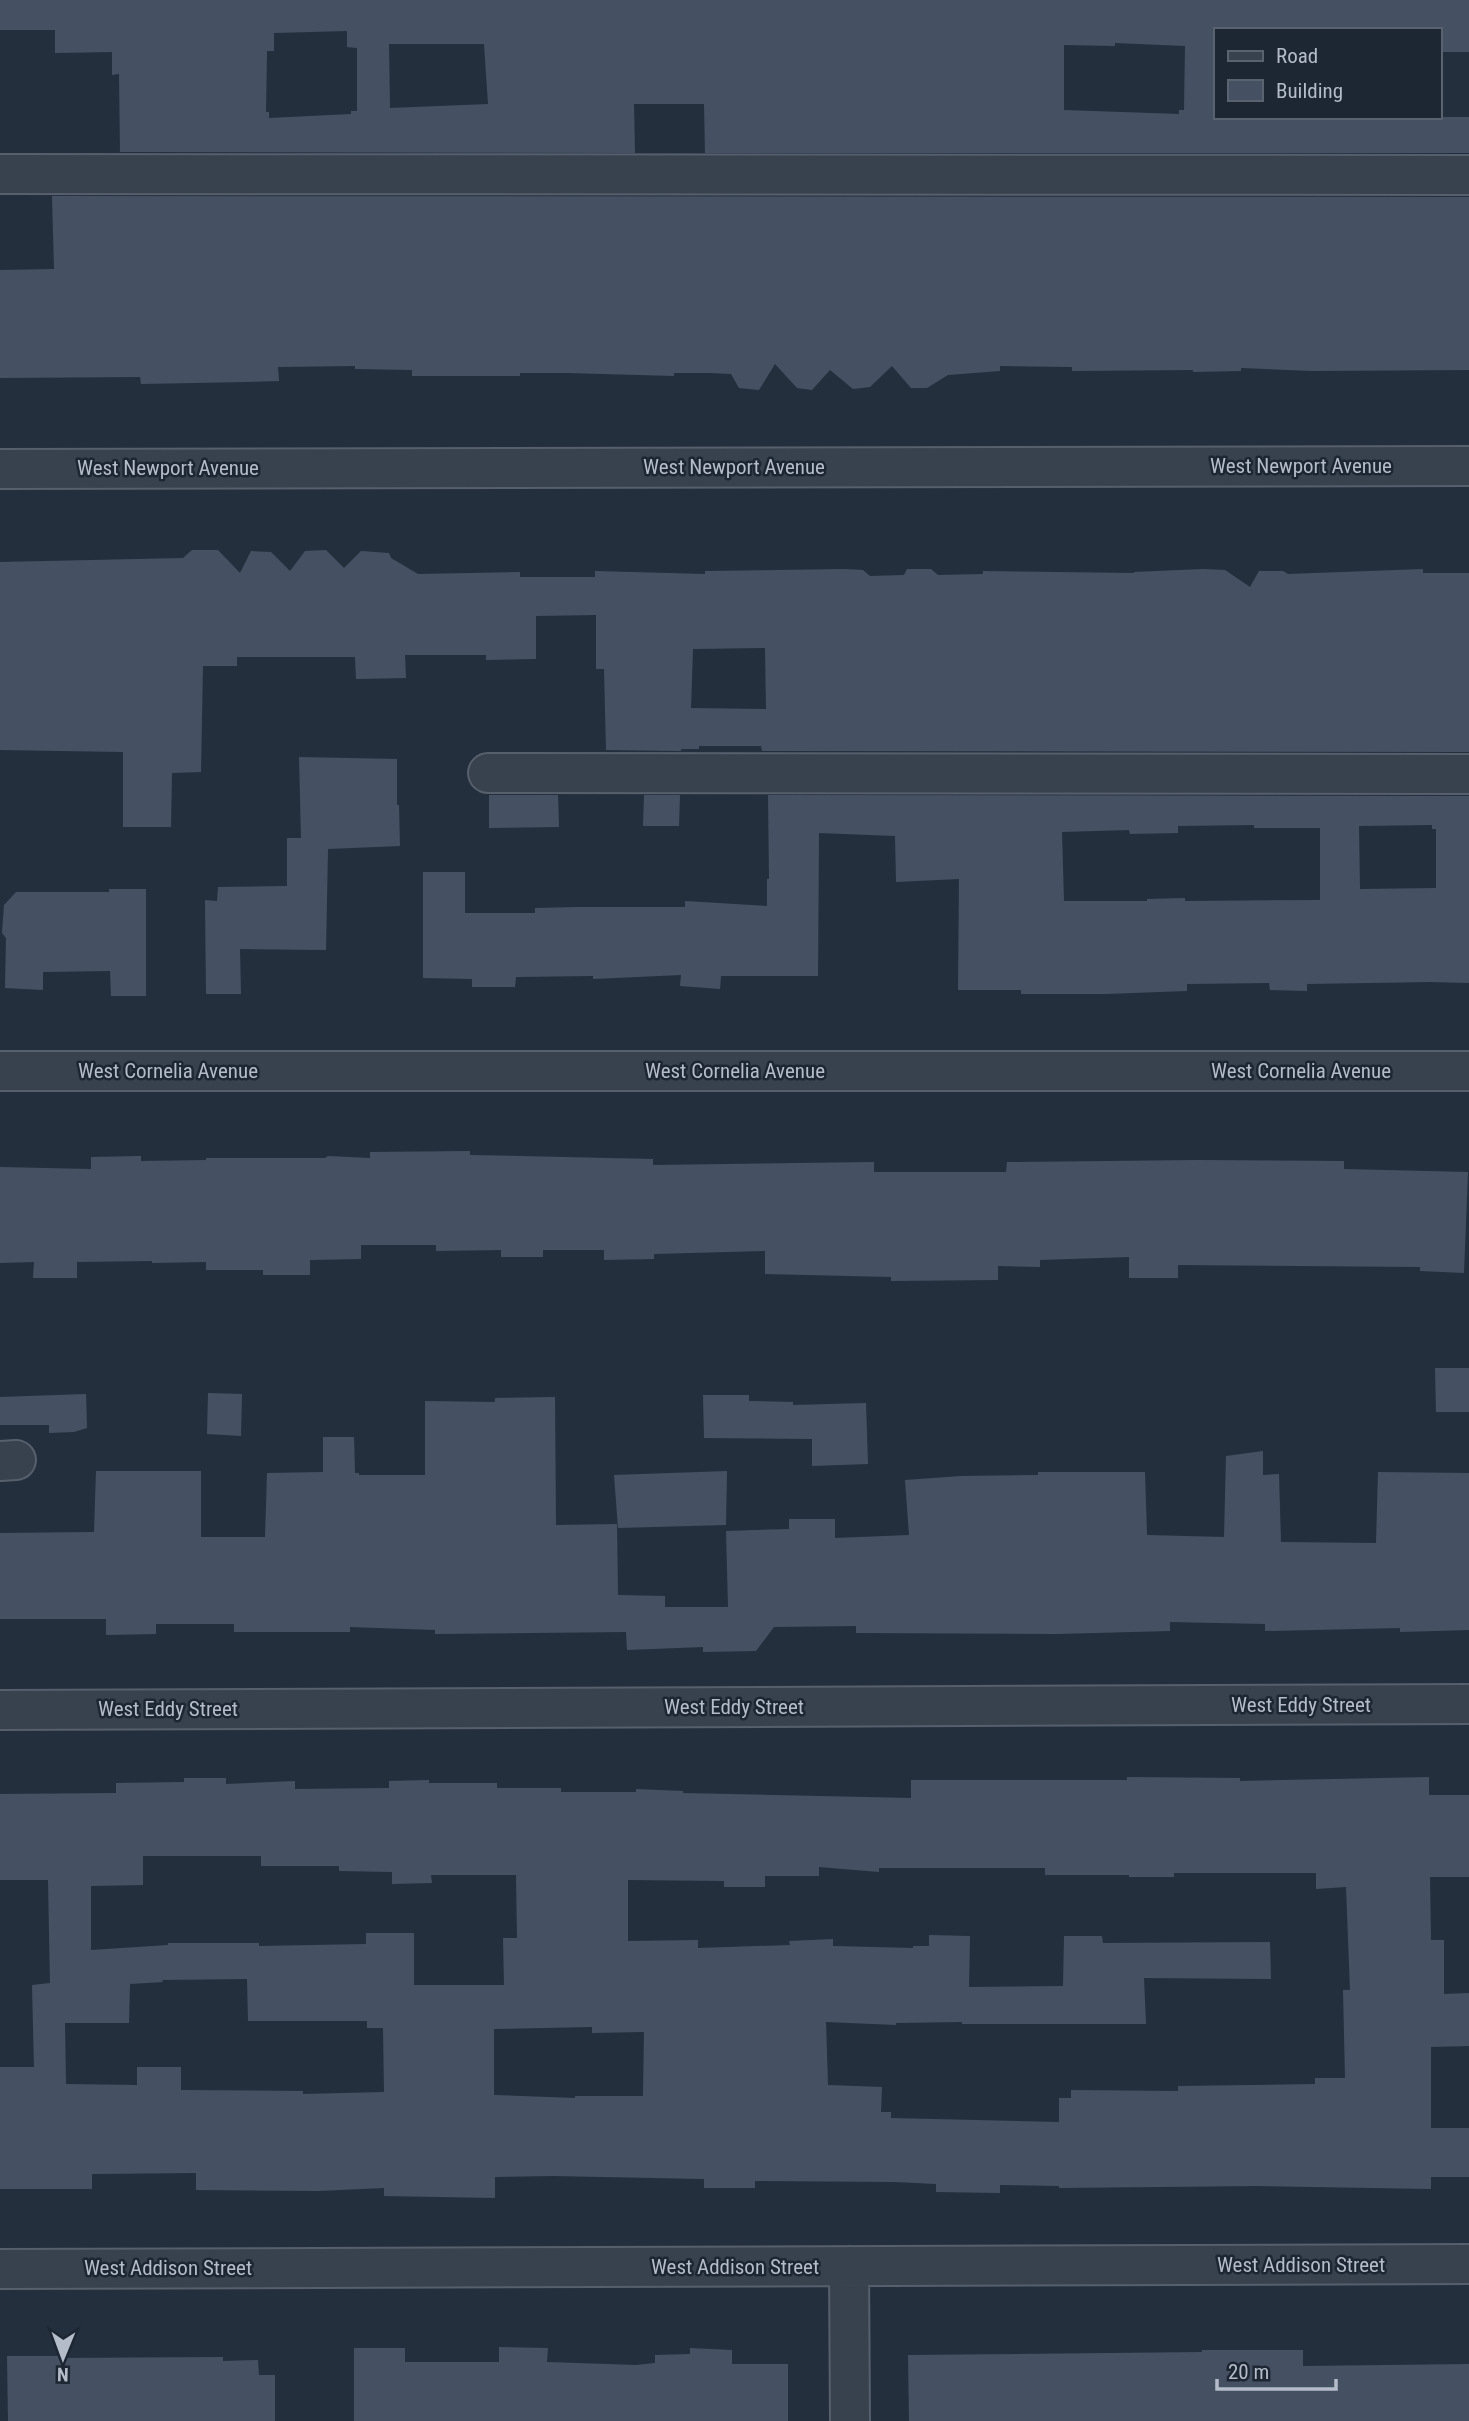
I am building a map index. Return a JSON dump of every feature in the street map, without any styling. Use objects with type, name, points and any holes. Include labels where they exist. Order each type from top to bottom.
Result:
[{"type":"street","points":[[0,174],[1469,175]]},
{"type":"street","name":"West Newport Avenue","points":[[0,469],[1469,466]]},
{"type":"street","points":[[488,773],[1469,774]]},
{"type":"street","name":"West Cornelia Avenue","points":[[0,1071],[1469,1071]]},
{"type":"street","name":"West Eddy Street","points":[[0,1710],[1469,1704]]},
{"type":"street","name":"West Addison Street","points":[[0,2269],[1469,2264]]},
{"type":"street","points":[[849,2266],[850,2421]]},
{"type":"building","points":[[0,0],[1469,0],[1469,52],[1441,52],[1441,28],[1214,28],[1214,119],[1469,117],[1469,153],[705,153],[704,104],[634,104],[635,153],[120,152],[119,74],[112,75],[112,52],[55,53],[55,30],[0,30]],"holes":[[[347,31],[347,47],[357,48],[357,111],[351,111],[351,114],[269,118],[269,112],[266,112],[267,51],[274,51],[274,33]],[[1115,43],[1185,46],[1184,110],[1179,110],[1179,114],[1064,110],[1064,45],[1115,46]],[[389,44],[484,44],[488,104],[390,108]]]},
{"type":"building","points":[[52,196],[1469,197],[1469,370],[1312,371],[1241,368],[1241,371],[1193,372],[1072,371],[1072,367],[1000,366],[1000,371],[948,375],[927,388],[911,388],[892,366],[870,387],[853,389],[830,370],[812,390],[797,388],[775,364],[759,390],[739,388],[731,374],[674,373],[674,376],[520,373],[520,376],[412,376],[412,370],[355,369],[355,366],[278,367],[279,381],[141,384],[140,377],[0,378],[0,270],[54,269]]},
{"type":"building","points":[[192,550],[218,550],[240,573],[251,551],[271,552],[290,571],[305,551],[326,550],[344,568],[361,551],[389,553],[391,558],[418,574],[520,572],[520,577],[595,577],[595,571],[705,574],[705,571],[846,569],[863,570],[870,576],[904,575],[907,569],[931,569],[938,575],[983,574],[983,571],[1134,573],[1203,569],[1225,570],[1250,587],[1259,571],[1283,571],[1288,574],[1423,569],[1423,573],[1469,573],[1469,752],[762,751],[761,746],[699,746],[699,749],[681,751],[606,750],[604,669],[596,669],[596,615],[536,616],[536,659],[486,660],[486,655],[405,655],[406,678],[356,679],[355,657],[237,657],[237,666],[203,666],[201,772],[172,773],[171,827],[123,827],[123,752],[0,750],[0,562],[183,558]],"holes":[[[765,648],[766,709],[691,708],[693,649]]]},
{"type":"building","points":[[299,757],[397,759],[400,846],[328,849],[326,950],[240,949],[241,994],[206,994],[205,900],[217,901],[218,887],[287,886],[287,838],[301,838]]},
{"type":"building","points":[[489,795],[558,795],[559,827],[489,828]]},
{"type":"building","points":[[644,795],[680,795],[679,826],[643,826]]},
{"type":"building","points":[[768,795],[1469,796],[1469,983],[1307,984],[1307,991],[1270,990],[1269,983],[1187,984],[1187,991],[1106,994],[1021,994],[1021,990],[958,990],[959,879],[896,882],[895,836],[819,833],[818,976],[721,976],[720,989],[680,986],[681,975],[593,979],[593,976],[516,977],[515,987],[472,987],[472,979],[423,978],[423,872],[465,872],[465,913],[535,913],[535,908],[685,907],[685,901],[767,906]],"holes":[[[1254,825],[1254,828],[1320,828],[1320,900],[1185,901],[1185,898],[1064,901],[1062,832],[1129,830],[1130,834],[1178,833],[1178,826]],[[1432,825],[1432,829],[1436,829],[1436,888],[1360,889],[1359,826]]]},
{"type":"building","points":[[109,889],[146,889],[146,996],[111,996],[110,971],[43,972],[43,990],[5,988],[6,938],[2,933],[4,905],[16,892],[109,892]]},
{"type":"building","points":[[470,1151],[470,1155],[653,1159],[653,1165],[874,1162],[874,1172],[1006,1172],[1007,1162],[1198,1160],[1344,1161],[1344,1169],[1468,1172],[1464,1273],[1420,1271],[1420,1267],[1178,1265],[1178,1278],[1129,1278],[1129,1257],[1040,1260],[1040,1267],[998,1266],[998,1280],[891,1281],[891,1277],[765,1274],[765,1251],[654,1254],[654,1259],[604,1260],[604,1250],[543,1250],[543,1257],[501,1257],[501,1250],[436,1251],[436,1245],[361,1245],[361,1259],[310,1260],[310,1275],[263,1275],[263,1270],[206,1270],[206,1262],[152,1261],[77,1262],[77,1278],[33,1278],[34,1262],[0,1263],[0,1167],[91,1169],[91,1157],[141,1156],[141,1161],[328,1156],[370,1158],[370,1152]]},
{"type":"building","points":[[1435,1368],[1469,1368],[1469,1412],[1436,1412]]},
{"type":"building","points":[[208,1393],[242,1394],[241,1436],[207,1434]]},
{"type":"building","points":[[86,1394],[87,1428],[74,1432],[49,1433],[49,1425],[0,1425],[0,1397]]},
{"type":"building","points":[[703,1395],[749,1395],[749,1401],[793,1402],[793,1405],[866,1403],[868,1464],[812,1466],[812,1439],[704,1438]]},
{"type":"building","points":[[555,1397],[556,1525],[617,1524],[618,1595],[665,1596],[665,1607],[728,1607],[726,1531],[789,1529],[789,1519],[835,1519],[835,1538],[909,1535],[905,1480],[1038,1475],[1038,1472],[1145,1472],[1147,1535],[1224,1537],[1226,1456],[1263,1451],[1263,1475],[1279,1474],[1281,1542],[1376,1543],[1378,1472],[1469,1473],[1469,1630],[1400,1632],[1400,1628],[1265,1631],[1265,1624],[1170,1622],[1170,1631],[1057,1634],[856,1633],[856,1626],[774,1627],[756,1651],[703,1652],[703,1647],[627,1650],[626,1632],[435,1634],[435,1630],[350,1627],[350,1632],[234,1632],[234,1624],[156,1624],[156,1634],[106,1635],[106,1619],[0,1619],[0,1533],[94,1532],[96,1471],[201,1471],[201,1537],[265,1537],[267,1473],[323,1472],[323,1437],[354,1437],[355,1473],[359,1475],[425,1475],[425,1401],[495,1402],[495,1398]]},
{"type":"building","points":[[727,1471],[726,1525],[618,1528],[614,1475]]},
{"type":"building","points":[[1127,1777],[1240,1778],[1240,1781],[1429,1777],[1429,1795],[1469,1795],[1469,1877],[1430,1877],[1431,1940],[1444,1940],[1444,1994],[1469,1993],[1469,2046],[1431,2047],[1431,2128],[1469,2128],[1469,2177],[1431,2177],[1431,2189],[1256,2186],[1059,2188],[1000,2185],[1000,2193],[936,2192],[936,2184],[895,2182],[755,2181],[755,2188],[704,2188],[704,2179],[495,2177],[495,2198],[384,2196],[384,2188],[318,2191],[196,2190],[196,2173],[92,2174],[92,2189],[0,2189],[0,2067],[34,2067],[32,1985],[50,1983],[48,1880],[0,1880],[0,1794],[116,1793],[116,1783],[226,1778],[226,1784],[295,1781],[295,1789],[389,1788],[389,1781],[429,1780],[429,1783],[497,1783],[497,1788],[561,1788],[561,1792],[636,1792],[636,1789],[683,1793],[911,1798],[911,1780],[1127,1780]],"holes":[[[143,1856],[261,1856],[261,1866],[339,1866],[339,1871],[392,1872],[392,1884],[432,1883],[431,1875],[516,1875],[517,1938],[503,1938],[504,1985],[414,1985],[414,1933],[366,1933],[366,1944],[259,1946],[259,1943],[168,1943],[91,1950],[91,1886],[143,1885]],[[819,1867],[879,1872],[879,1868],[1045,1868],[1045,1875],[1129,1877],[1174,1877],[1174,1873],[1316,1873],[1316,1889],[1346,1887],[1350,1990],[1343,1990],[1345,2078],[1315,2078],[1315,2084],[1178,2086],[1178,2091],[1071,2090],[1071,2098],[1059,2098],[1059,2122],[891,2118],[891,2112],[881,2112],[882,2087],[828,2085],[826,2022],[896,2025],[962,2022],[1146,2024],[1144,1978],[1271,1979],[1270,1942],[1103,1943],[1102,1936],[1064,1936],[1063,1986],[969,1987],[970,1936],[929,1935],[929,1946],[913,1948],[833,1946],[833,1939],[789,1941],[790,1945],[698,1948],[698,1940],[628,1941],[628,1880],[724,1881],[724,1887],[765,1887],[765,1876],[819,1876]],[[247,1979],[248,2021],[367,2021],[367,2028],[383,2028],[384,2092],[303,2094],[303,2091],[181,2090],[181,2067],[137,2067],[137,2085],[66,2084],[65,2023],[129,2023],[130,1984],[163,1982],[162,1980]],[[592,2027],[592,2033],[644,2032],[643,2096],[575,2098],[494,2095],[494,2029]]]},
{"type":"building","points":[[499,2347],[548,2348],[547,2362],[636,2365],[655,2363],[655,2355],[690,2354],[690,2348],[732,2350],[732,2364],[788,2364],[788,2421],[354,2421],[354,2348],[405,2348],[405,2362],[499,2362]]},
{"type":"building","points":[[1303,2350],[1303,2366],[1469,2364],[1469,2421],[909,2421],[908,2355]]},
{"type":"building","points":[[7,2356],[223,2357],[223,2361],[258,2360],[259,2375],[275,2375],[275,2421],[8,2421]]}]
